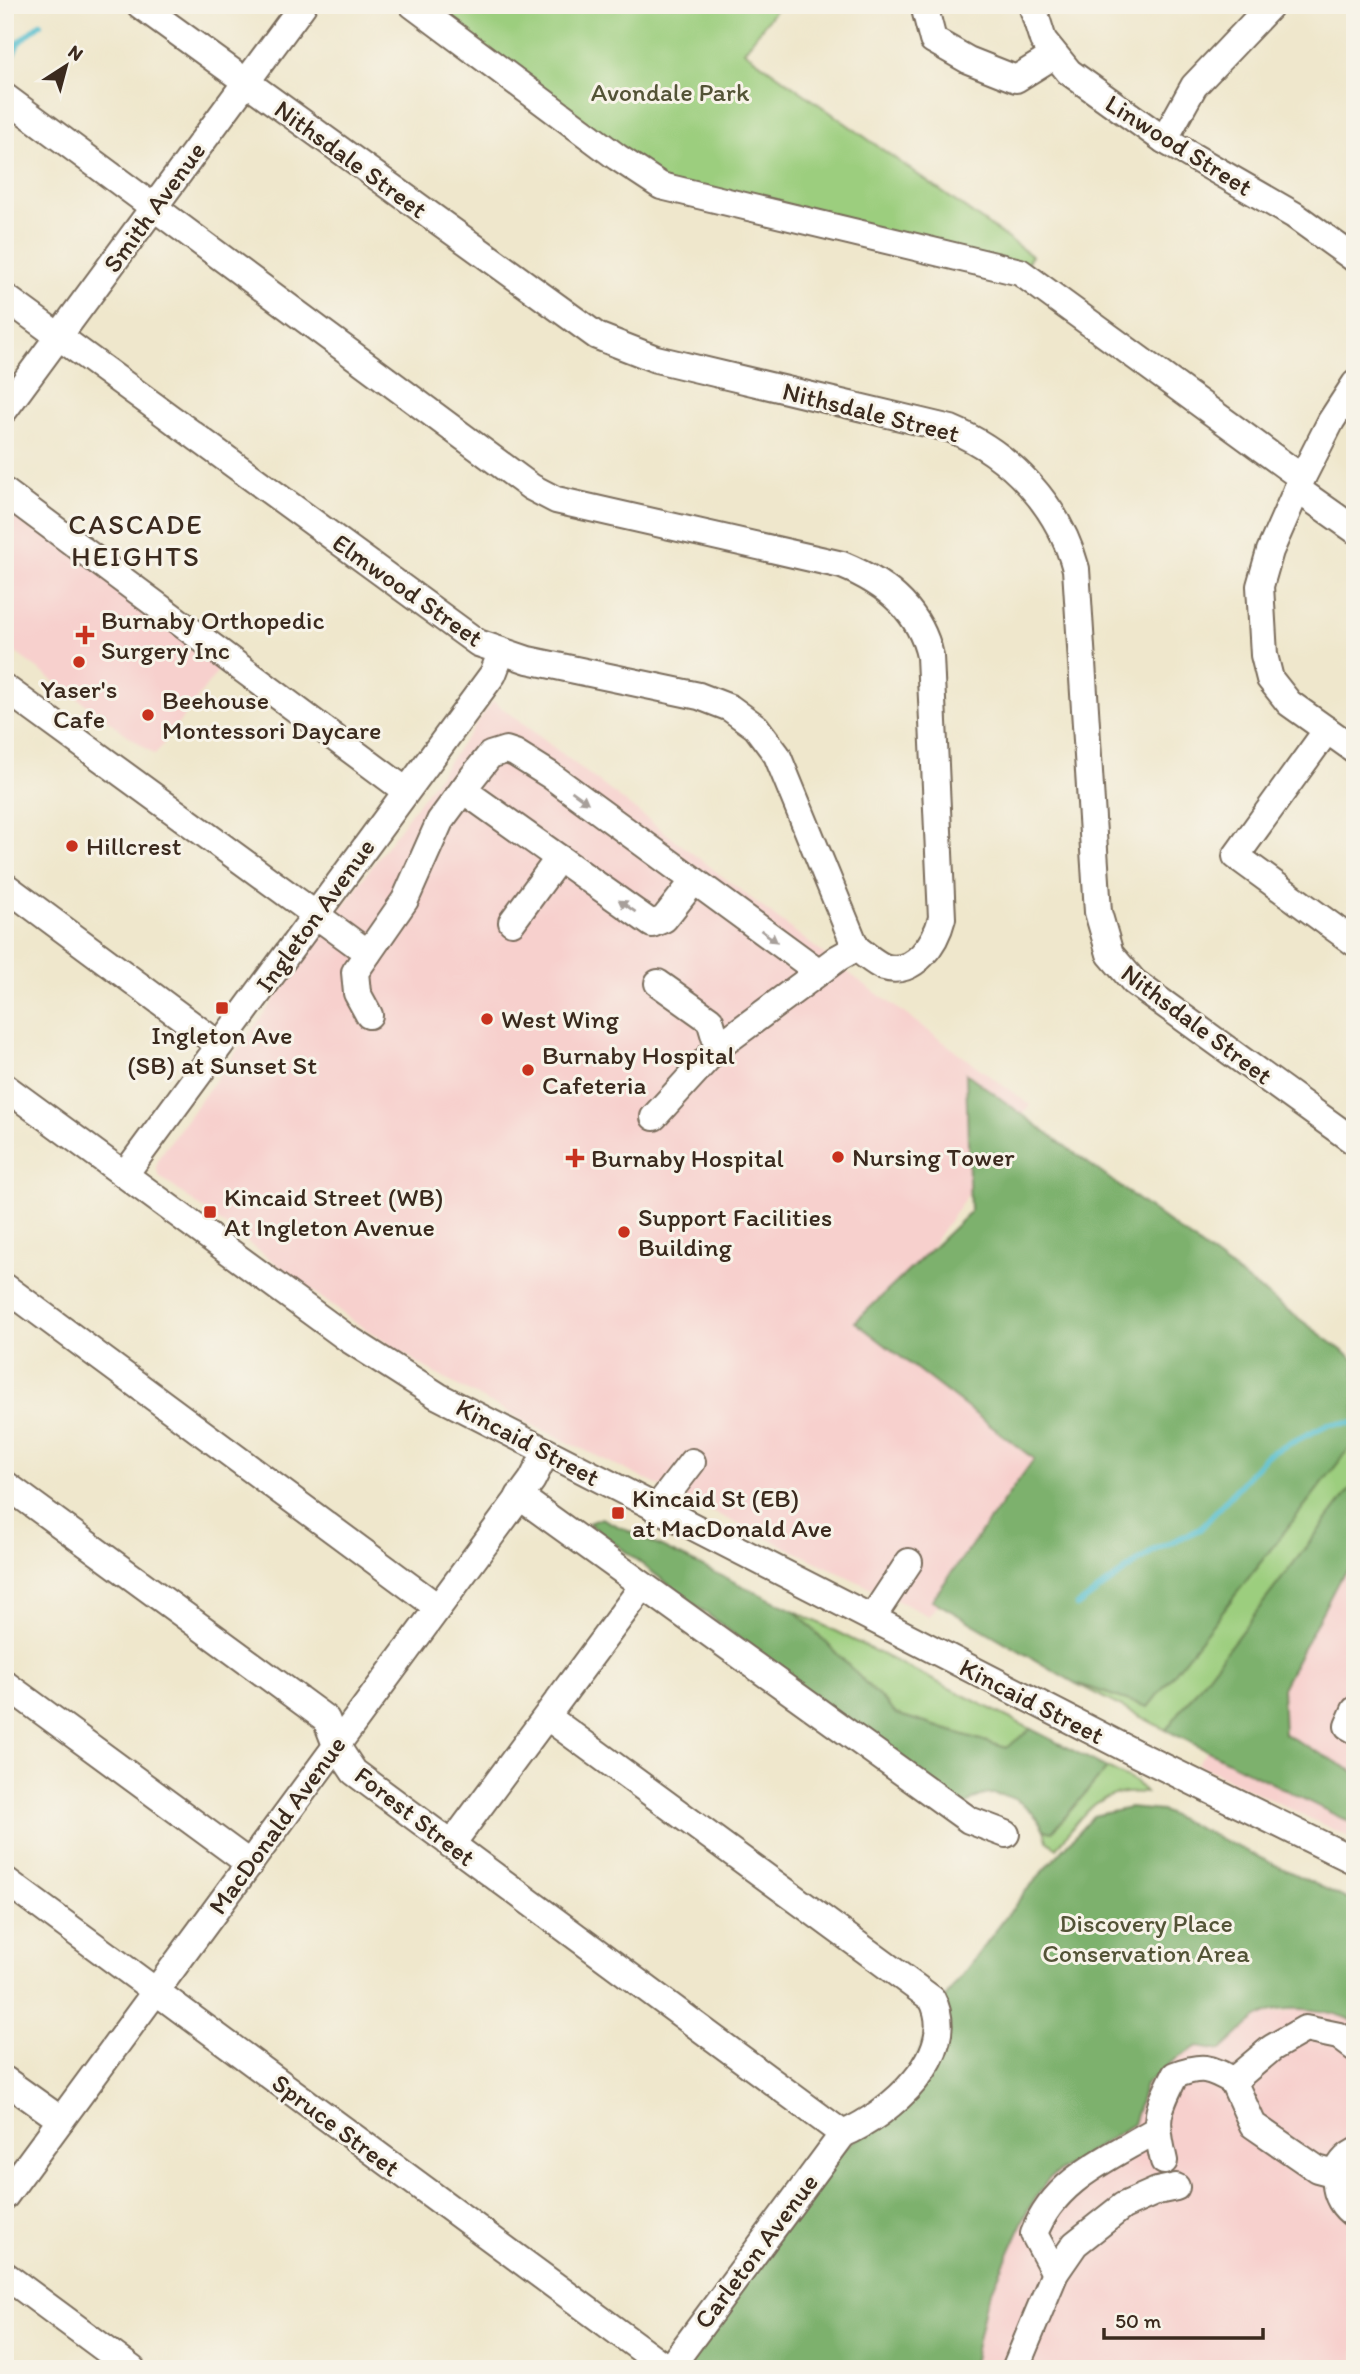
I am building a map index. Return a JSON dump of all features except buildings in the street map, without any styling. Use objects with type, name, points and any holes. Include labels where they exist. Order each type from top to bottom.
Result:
[{"type":"street","name":"Nithsdale Street","points":[[140,5],[597,336],[656,359],[951,429],[991,452],[1029,483],[1060,524],[1076,569],[1098,912],[1110,954],[1134,982],[1355,1142]]},
{"type":"street","name":"Smith Avenue","points":[[5,409],[303,5]]},
{"type":"street","points":[[413,5],[647,179],[661,186],[1020,272],[1300,484],[1355,530]]},
{"type":"street","points":[[929,5],[926,13],[933,40],[968,60],[1016,79],[1053,56]]},
{"type":"street","name":"Linwood Street","points":[[1032,5],[1043,40],[1053,56],[1107,102],[1164,140],[1294,215],[1355,259]]},
{"type":"street","points":[[1164,140],[1195,86],[1271,5]]},
{"type":"street","points":[[5,97],[531,487],[556,500],[842,565],[869,578],[900,601],[921,629],[930,656],[942,918],[938,932],[925,953],[902,968],[880,965],[856,948],[718,1046],[654,1116]]},
{"type":"street","name":"Elmwood Street","points":[[5,297],[478,643],[502,653],[699,696],[730,708],[756,727],[777,755],[856,948]]},
{"type":"street","points":[[1355,384],[1331,421],[1300,484],[1263,573],[1264,655],[1270,679],[1282,696],[1355,750]]},
{"type":"street","points":[[5,492],[406,790]]},
{"type":"street","name":"Ingleton Avenue","points":[[125,1174],[493,674],[502,653]]},
{"type":"street","points":[[5,688],[368,953]]},
{"type":"street","points":[[1327,730],[1236,856],[1355,943]]},
{"type":"street","points":[[369,1015],[357,993],[355,972],[405,900],[440,821],[490,755],[506,750],[516,752],[819,972]]},
{"type":"street","points":[[463,790],[652,924],[664,919],[694,881]]},
{"type":"street","points":[[513,922],[559,858]]},
{"type":"street","points":[[5,886],[219,1045]]},
{"type":"street","points":[[658,983],[710,1020],[718,1046]]},
{"type":"street","name":"Kincaid Street","points":[[5,1087],[385,1364],[546,1452],[1355,1861]]},
{"type":"street","points":[[5,1287],[436,1606]]},
{"type":"street","name":"MacDonald Avenue","points":[[5,2196],[519,1496],[546,1452]]},
{"type":"street","points":[[656,1508],[692,1462]]},
{"type":"street","name":"Forest Street","points":[[5,1483],[326,1719],[336,1745],[354,1772],[844,2134]]},
{"type":"street","name":"Kincaid Street","points":[[519,1496],[969,1821],[1006,1834]]},
{"type":"street","points":[[872,1618],[909,1562]]},
{"type":"street","points":[[451,1845],[549,1718],[643,1586]]},
{"type":"street","points":[[5,1684],[250,1864]]},
{"type":"street","points":[[1355,1710],[1348,1726],[1355,1730]]},
{"type":"street","points":[[549,1718],[932,1999],[938,2012],[939,2030],[928,2061],[890,2106],[868,2123],[844,2134]]},
{"type":"street","name":"Spruce Street","points":[[5,1880],[669,2369]]},
{"type":"street","points":[[1233,2081],[1272,2048],[1305,2029],[1339,2036],[1355,2048]]},
{"type":"street","points":[[1164,2161],[1156,2130],[1158,2110],[1175,2075],[1197,2067],[1216,2071],[1233,2081],[1254,2125],[1317,2169],[1336,2174]]},
{"type":"street","points":[[5,2080],[61,2120]]},
{"type":"street","points":[[1055,2273],[1034,2234],[1043,2211],[1064,2186],[1156,2130]]},
{"type":"street","name":"Carleton Avenue","points":[[669,2369],[844,2134]]},
{"type":"street","points":[[1355,2152],[1341,2163],[1336,2174],[1337,2197],[1355,2215]]},
{"type":"street","points":[[1014,2369],[1055,2273],[1075,2244],[1123,2206],[1157,2191],[1176,2187]]},
{"type":"street","points":[[5,2275],[131,2369]]},
{"type":"shaded area","points":[[5,501],[225,661],[155,755],[5,645]]},
{"type":"shaded area","name":"Burnaby Hospital","points":[[493,701],[846,971],[1030,1105],[882,1317],[1052,1449],[929,1616],[526,1422],[434,1373],[350,1319],[159,1176],[156,1167],[159,1157]]},
{"type":"shaded area","points":[[1355,1556],[1355,1840],[1197,1764]]},
{"type":"shaded area","points":[[1302,2009],[1338,2013],[1355,2022],[1355,2369],[972,2369],[985,2306],[1028,2210],[1049,2178],[1132,2124],[1145,2085],[1173,2061],[1198,2046],[1221,2050],[1261,2015]]},
{"type":"green space","name":"Avondale Park","points":[[413,5],[779,5],[744,51],[1032,256],[1020,272],[661,186]]},
{"type":"green space","points":[[966,1073],[1355,1360],[1355,1441],[1148,1707],[1075,1683],[932,1600],[1034,1459],[855,1322],[970,1212]]},
{"type":"green space","points":[[1355,1441],[1355,1483],[1166,1730],[1075,1683],[1148,1707]]},
{"type":"green space","points":[[1355,1483],[1355,1562],[1339,1580],[1282,1688],[1284,1734],[1355,1772],[1355,1825],[1166,1730]]},
{"type":"green space","points":[[601,1518],[795,1611],[896,1714],[1006,1748],[1031,1729],[1107,1768],[1052,1832],[1044,1830],[1029,1810],[1008,1797],[984,1795],[963,1809],[588,1523]]},
{"type":"green space","points":[[795,1611],[1031,1729],[1007,1748],[896,1714]]},
{"type":"green space","points":[[1107,1768],[1136,1782],[1145,1793],[1115,1795],[1103,1799],[1084,1814],[1057,1848],[1047,1841],[1044,1830],[1052,1832]]},
{"type":"green space","name":"Discovery Place Conservation Area","points":[[1129,1808],[1162,1811],[1355,1903],[1355,2022],[1334,2014],[1307,2009],[1269,2012],[1259,2017],[1221,2050],[1198,2046],[1173,2061],[1145,2085],[1133,2124],[1049,2178],[1028,2210],[985,2306],[972,2369],[682,2369],[838,2153],[894,2110],[941,2003],[1025,1892],[1093,1816]]},
{"type":"waterway","points":[[5,73],[18,43],[40,24]]},
{"type":"waterway","points":[[1077,1606],[1154,1550],[1200,1529],[1267,1455],[1328,1424],[1355,1423]]},
{"type":"place","name":"Burnaby Orthopedic Surgery Inc","points":[[85,635]]},
{"type":"place","name":"Yaser's Cafe","points":[[79,662]]},
{"type":"place","name":"Beehouse Montessori Daycare","points":[[148,715]]},
{"type":"place","name":"Hillcrest","points":[[72,846]]},
{"type":"place","name":"Ingleton Ave (SB) at Sunset St","points":[[222,1008]]},
{"type":"place","name":"West Wing","points":[[487,1019]]},
{"type":"place","name":"Burnaby Hospital Cafeteria","points":[[528,1070]]},
{"type":"place","name":"Nursing Tower","points":[[838,1157]]},
{"type":"place","name":"Burnaby Hospital","points":[[575,1158]]},
{"type":"place","name":"Kincaid Street (WB) At Ingleton Avenue","points":[[210,1212]]},
{"type":"place","name":"Support Facilities Building","points":[[624,1232]]},
{"type":"place","name":"Kincaid St (EB) at MacDonald Ave","points":[[618,1513]]},
{"type":"district","name":"CASCADE HEIGHTS","points":[[136,540]]}]
